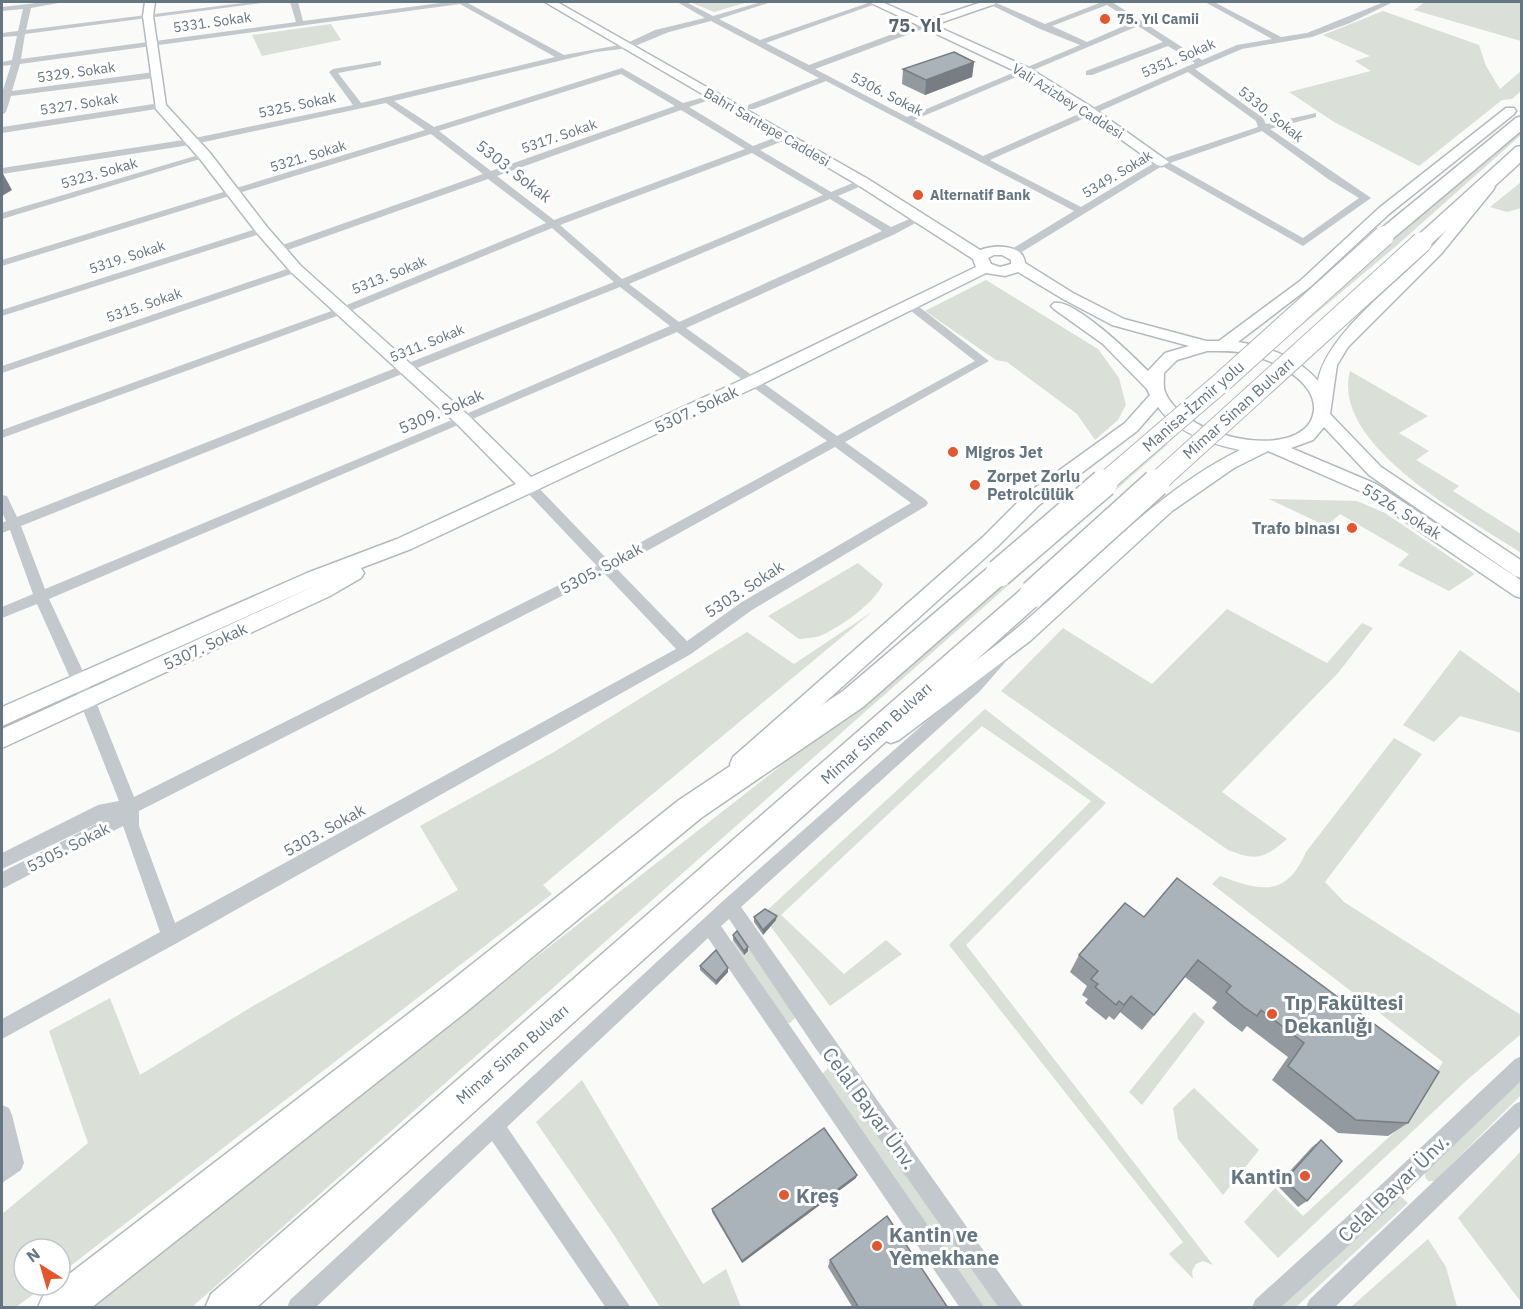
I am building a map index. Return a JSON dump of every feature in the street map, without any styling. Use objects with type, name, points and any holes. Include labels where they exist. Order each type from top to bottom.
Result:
[{"type":"highway","name":"Manisa-İzmir yolu","points":[[690,810],[853,699],[1223,381],[1402,219],[1483,155],[1518,111]]},
{"type":"highway","name":"Mimar Sinan Bulvarı","points":[[225,1308],[720,894],[1033,594],[1516,157]]},
{"type":"highway","points":[[58,1308],[454,1000],[690,810]]},
{"type":"main road","points":[[150,2],[148,16],[153,44],[154,75],[160,106],[205,156],[278,250],[296,269],[463,420],[529,486]]},
{"type":"main road","name":"Bahri Sarıtepe Caddesi","points":[[550,2],[751,106],[934,213],[986,258],[1012,264],[1102,336],[1156,392]]},
{"type":"main road","name":"Bahri Sarıtepe Caddesi","points":[[566,2],[712,96],[863,182],[918,219],[986,258],[1012,264],[1118,322],[1169,338],[1215,346]]},
{"type":"main road","name":"Vali Azizbey Caddesi","points":[[875,2],[1025,71],[1089,111],[1162,162]]},
{"type":"main road","points":[[925,25],[990,2]]},
{"type":"main road","points":[[1215,346],[1305,284],[1384,211],[1518,111]]},
{"type":"main road","points":[[720,894],[907,722],[1021,637],[1138,530],[1205,476],[1268,447],[1299,440],[1313,431],[1322,409],[1329,365],[1342,344],[1436,251],[1516,157]]},
{"type":"main road","name":"5307. Sokak","points":[[2,717],[83,691],[323,591],[404,544],[754,381],[910,305],[986,258]]},
{"type":"main road","points":[[1268,447],[1233,444],[1209,437],[1188,427],[1171,415],[1156,392],[1155,376],[1167,359],[1178,352],[1215,346],[1256,351],[1280,360],[1300,372],[1315,387],[1322,409]]},
{"type":"main road","points":[[690,810],[990,542],[1032,500],[1131,428],[1156,392]]},
{"type":"main road","name":"5526. Sokak","points":[[1322,409],[1375,471],[1521,571]]},
{"type":"main road","name":"5526. Sokak","points":[[1268,447],[1368,489],[1521,591]]},
{"type":"main road","name":"5307. Sokak","points":[[2,739],[83,691]]},
{"type":"street","points":[[2,9],[60,2]]},
{"type":"street","points":[[2,35],[265,2]]},
{"type":"street","points":[[294,2],[300,23]]},
{"type":"street","points":[[461,2],[563,58]]},
{"type":"street","name":"5331. Sokak","points":[[2,64],[461,2]]},
{"type":"street","name":"5306. Sokak","points":[[681,2],[1081,211]]},
{"type":"street","name":"5325. Sokak","points":[[2,171],[190,142],[387,100],[596,50],[764,2]]},
{"type":"street","points":[[760,42],[875,2]]},
{"type":"street","points":[[990,2],[1085,44]]},
{"type":"street","points":[[1043,27],[1108,2],[1200,63]]},
{"type":"street","points":[[1209,2],[1282,41]]},
{"type":"street","name":"5351. Sokak","points":[[984,159],[1089,111],[1240,47],[1282,41],[1347,21],[1389,2]]},
{"type":"street","points":[[2,112],[3,95],[16,62],[27,6]]},
{"type":"street","points":[[907,120],[1138,23]]},
{"type":"street","points":[[807,69],[925,25]]},
{"type":"street","points":[[1089,73],[1168,43]]},
{"type":"street","points":[[358,105],[333,72],[378,63]]},
{"type":"street","name":"5330. Sokak","points":[[1162,162],[1304,243],[1366,198],[1331,177],[1263,128],[1260,120],[1189,69]]},
{"type":"street","name":"5321. Sokak","points":[[2,263],[622,71],[682,107]]},
{"type":"street","name":"5329. Sokak","points":[[3,95],[154,75]]},
{"type":"street","points":[[751,106],[826,78]]},
{"type":"street","name":"5317. Sokak","points":[[278,250],[712,96]]},
{"type":"street","name":"5303. Sokak","points":[[2,1029],[686,650],[747,606],[921,503],[678,327],[621,283],[553,224],[433,131],[387,100]]},
{"type":"street","name":"5327. Sokak","points":[[2,130],[160,106]]},
{"type":"street","points":[[682,107],[891,232]]},
{"type":"street","name":"5349. Sokak","points":[[1012,264],[1081,211],[1162,162],[1263,128],[1313,115]]},
{"type":"street","name":"5313. Sokak","points":[[2,434],[341,311],[553,224],[785,137]]},
{"type":"street","name":"5323. Sokak","points":[[2,216],[205,156]]},
{"type":"street","name":"5311. Sokak","points":[[8,526],[621,283],[863,182]]},
{"type":"street","name":"5309. Sokak","points":[[2,614],[463,420],[678,327],[918,219]]},
{"type":"street","name":"5319. Sokak","points":[[2,313],[262,230]]},
{"type":"street","name":"5315. Sokak","points":[[2,370],[296,269]]},
{"type":"street","name":"5305. Sokak","points":[[2,881],[115,823],[130,807],[606,567],[983,361],[910,305]]},
{"type":"street","points":[[529,486],[686,650]]},
{"type":"street","points":[[2,499],[8,526],[83,691],[130,807],[131,826],[171,937]]},
{"type":"street","points":[[298,1308],[710,925],[720,894],[975,687],[1021,637]]},
{"type":"street","name":"5305. Sokak","points":[[2,861],[104,810],[130,807]]},
{"type":"street","name":"Celal Bayar Ünv.","points":[[720,894],[1013,1308]]},
{"type":"street","name":"Celal Bayar Ünv.","points":[[710,925],[974,1308]]},
{"type":"street","points":[[797,1053],[821,1039]]},
{"type":"street","name":"Celal Bayar Ünv.","points":[[1263,1308],[1358,1222],[1521,1066]]},
{"type":"street","name":"Celal Bayar Ünv.","points":[[1317,1308],[1521,1111]]},
{"type":"street","points":[[2,1115],[14,1162],[2,1173]]},
{"type":"street","points":[[494,1126],[620,1308]]},
{"type":"shaded area","points":[[690,2],[748,2],[714,12]]},
{"type":"shaded area","points":[[1425,2],[1521,2],[1521,41],[1414,10]]},
{"type":"shaded area","points":[[1383,11],[1479,45],[1486,66],[1500,89],[1521,71],[1521,91],[1512,99],[1502,100],[1419,166],[1334,122],[1289,92],[1371,71],[1355,61],[1370,56],[1323,35]]},
{"type":"shaded area","points":[[331,24],[341,40],[262,56],[252,35]]},
{"type":"shaded area","points":[[1521,127],[1521,135],[1395,247],[1288,337],[1281,333]]},
{"type":"shaded area","points":[[1521,182],[1521,208],[1507,212],[1490,207]]},
{"type":"shaded area","points":[[986,280],[1098,349],[1119,378],[1126,405],[1118,420],[1095,440],[1077,414],[1007,362],[996,360],[925,311]]},
{"type":"shaded area","points":[[1350,371],[1428,416],[1399,433],[1429,451],[1416,460],[1459,486],[1453,491],[1521,534],[1521,553],[1439,500],[1382,453],[1361,426],[1350,399]]},
{"type":"shaded area","points":[[1160,439],[1168,444],[192,1307],[87,1308],[773,772]]},
{"type":"shaded area","points":[[1269,499],[1357,501],[1385,513],[1475,574],[1449,591],[1398,565],[1409,554],[1340,514],[1326,526]]},
{"type":"shaded area","points":[[858,563],[883,584],[865,606],[839,626],[820,636],[799,639],[768,616]]},
{"type":"shaded area","points":[[1227,609],[1327,663],[1362,623],[1373,628],[1338,673],[1222,792],[1287,839],[1272,851],[1253,857],[1228,850],[1001,691],[1063,628],[1152,684]]},
{"type":"shaded area","points":[[872,612],[543,885],[552,894],[72,1265],[72,1237],[12,1237],[12,1297],[30,1297],[16,1307],[2,1307],[2,1214],[88,1143],[49,1031],[110,998],[140,1075],[253,1006],[458,890],[420,826],[554,752],[747,632],[794,664]]},
{"type":"shaded area","points":[[1460,650],[1521,694],[1521,733],[1460,716],[1434,742],[1403,725]]},
{"type":"shaded area","points":[[985,709],[1106,803],[966,945],[1213,1265],[1203,1261],[1196,1264],[1192,1271],[1193,1279],[1169,1254],[1183,1242],[949,945],[1091,801],[982,726],[781,915],[844,974],[886,940],[902,954],[830,1006],[762,915]]},
{"type":"shaded area","points":[[1394,738],[1422,754],[1325,882],[1344,902],[1521,1015],[1521,1034],[1467,1080],[1278,1258],[1244,1222],[1275,1188],[1303,1216],[1400,1127],[1443,1062],[1212,884],[1220,876],[1248,885],[1271,887],[1281,884],[1290,877],[1306,852]]},
{"type":"shaded area","points":[[742,936],[797,1016],[790,1023],[786,1023],[731,942]]},
{"type":"shaded area","points":[[1194,1012],[1205,1022],[1142,1105],[1129,1092]]},
{"type":"shaded area","points":[[828,1068],[833,1070],[1002,1307],[984,1307],[822,1074]]},
{"type":"shaded area","points":[[1521,1078],[1521,1095],[1435,1181],[1428,1181],[1425,1172]]},
{"type":"shaded area","points":[[582,1080],[703,1284],[726,1269],[741,1307],[660,1307],[612,1232],[536,1122]]},
{"type":"shaded area","points":[[1194,1088],[1259,1150],[1223,1195],[1178,1139],[1173,1108]]},
{"type":"shaded area","points":[[1521,1151],[1521,1302],[1458,1218]]},
{"type":"shaded area","points":[[1399,1195],[1408,1203],[1296,1307],[1280,1308]]},
{"type":"shaded area","points":[[1428,1239],[1446,1267],[1457,1307],[1351,1307]]},
{"type":"building","points":[[954,52],[974,62],[926,80],[903,69]]},
{"type":"building","name":"Tıp Fakültesi Dekanlığı","points":[[1177,878],[1439,1072],[1408,1123],[1356,1120],[1288,1066],[1304,1043],[1261,1010],[1257,1016],[1244,1007],[1226,992],[1231,986],[1198,960],[1154,1015],[1131,996],[1124,1005],[1119,1001],[1116,1005],[1095,987],[1098,984],[1091,979],[1098,971],[1079,955],[1125,903],[1144,917]]},
{"type":"building","points":[[765,909],[777,916],[763,930],[754,917]]},
{"type":"building","points":[[737,931],[748,947],[744,951],[733,935]]},
{"type":"building","points":[[716,950],[728,968],[716,981],[700,966]]},
{"type":"building","name":"Kreş","points":[[824,1128],[857,1175],[742,1261],[712,1209]]},
{"type":"building","name":"Kantin","points":[[1321,1140],[1342,1161],[1307,1201],[1285,1180]]},
{"type":"building","name":"Kantin ve Yemekhane","points":[[887,1216],[948,1308],[859,1308],[830,1260]]},
{"type":"place","name":"75. Yıl Camii","points":[[1105,19]]},
{"type":"place","name":"Alternatif Bank","points":[[918,195]]},
{"type":"place","name":"Migros Jet","points":[[953,452]]},
{"type":"place","name":"Zorpet Zorlu Petrolcülük","points":[[975,485]]},
{"type":"place","name":"Trafo binası","points":[[1352,528]]},
{"type":"place","name":"Tıp Fakültesi Dekanlığı","points":[[1272,1014]]},
{"type":"place","name":"Kantin","points":[[1305,1176]]},
{"type":"place","name":"Kreş","points":[[784,1195]]},
{"type":"place","name":"Kantin ve Yemekhane","points":[[877,1246]]},
{"type":"district","name":"75. Yıl","points":[[915,25]]}]
